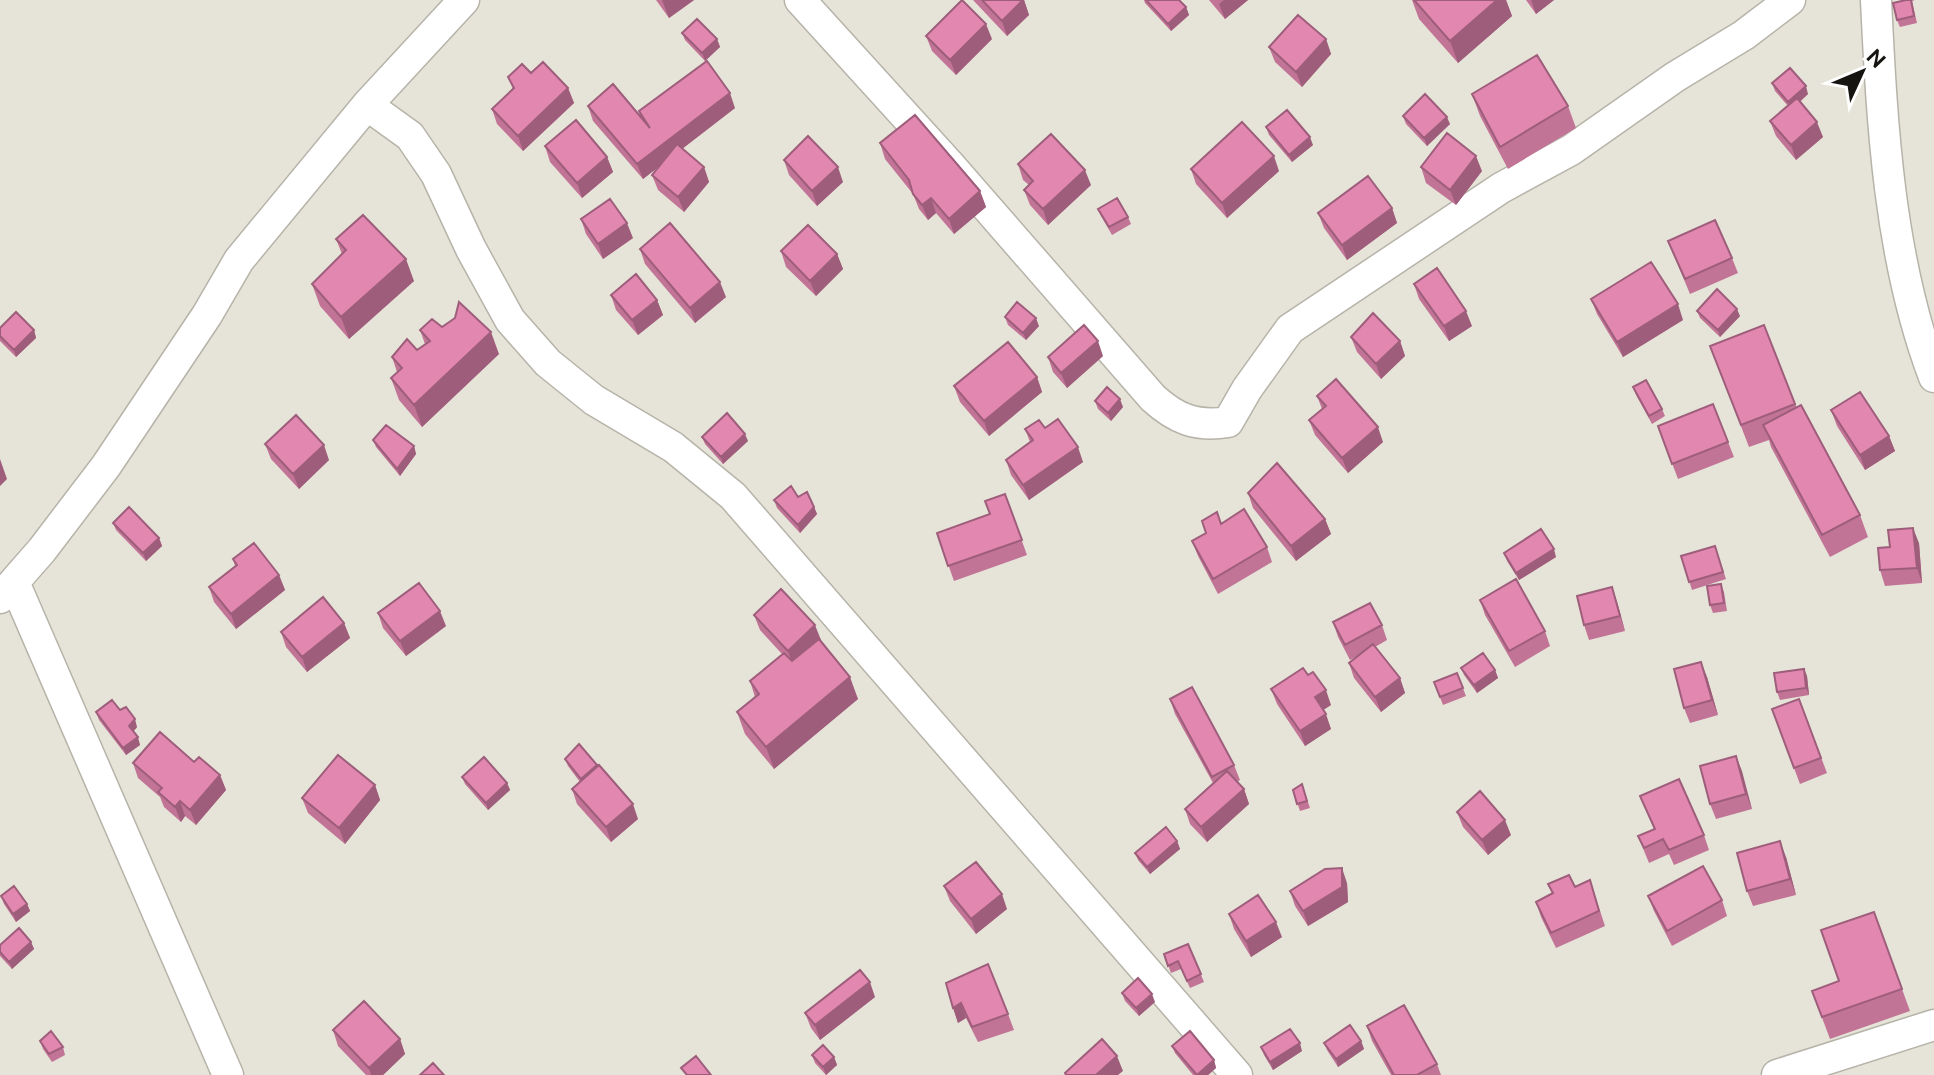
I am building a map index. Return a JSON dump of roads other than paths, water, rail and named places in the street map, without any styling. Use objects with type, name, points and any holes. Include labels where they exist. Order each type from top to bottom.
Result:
[{"type":"street","points":[[228,1075],[7,590],[106,466],[207,315],[239,260],[367,105],[464,0]]},
{"type":"street","points":[[800,0],[950,165],[1153,398],[1171,414],[1210,425],[1228,422],[1247,389],[1290,329],[1501,188],[1571,150],[1675,77],[1744,35],[1790,0]]},
{"type":"street","points":[[1876,0],[1884,126],[1895,216],[1906,283],[1934,377]]},
{"type":"street","points":[[367,105],[410,136],[436,174],[471,249],[510,320],[548,363],[594,400],[673,447],[733,496],[1237,1075]]},
{"type":"street","points":[[1777,1075],[1934,1025]]}]
